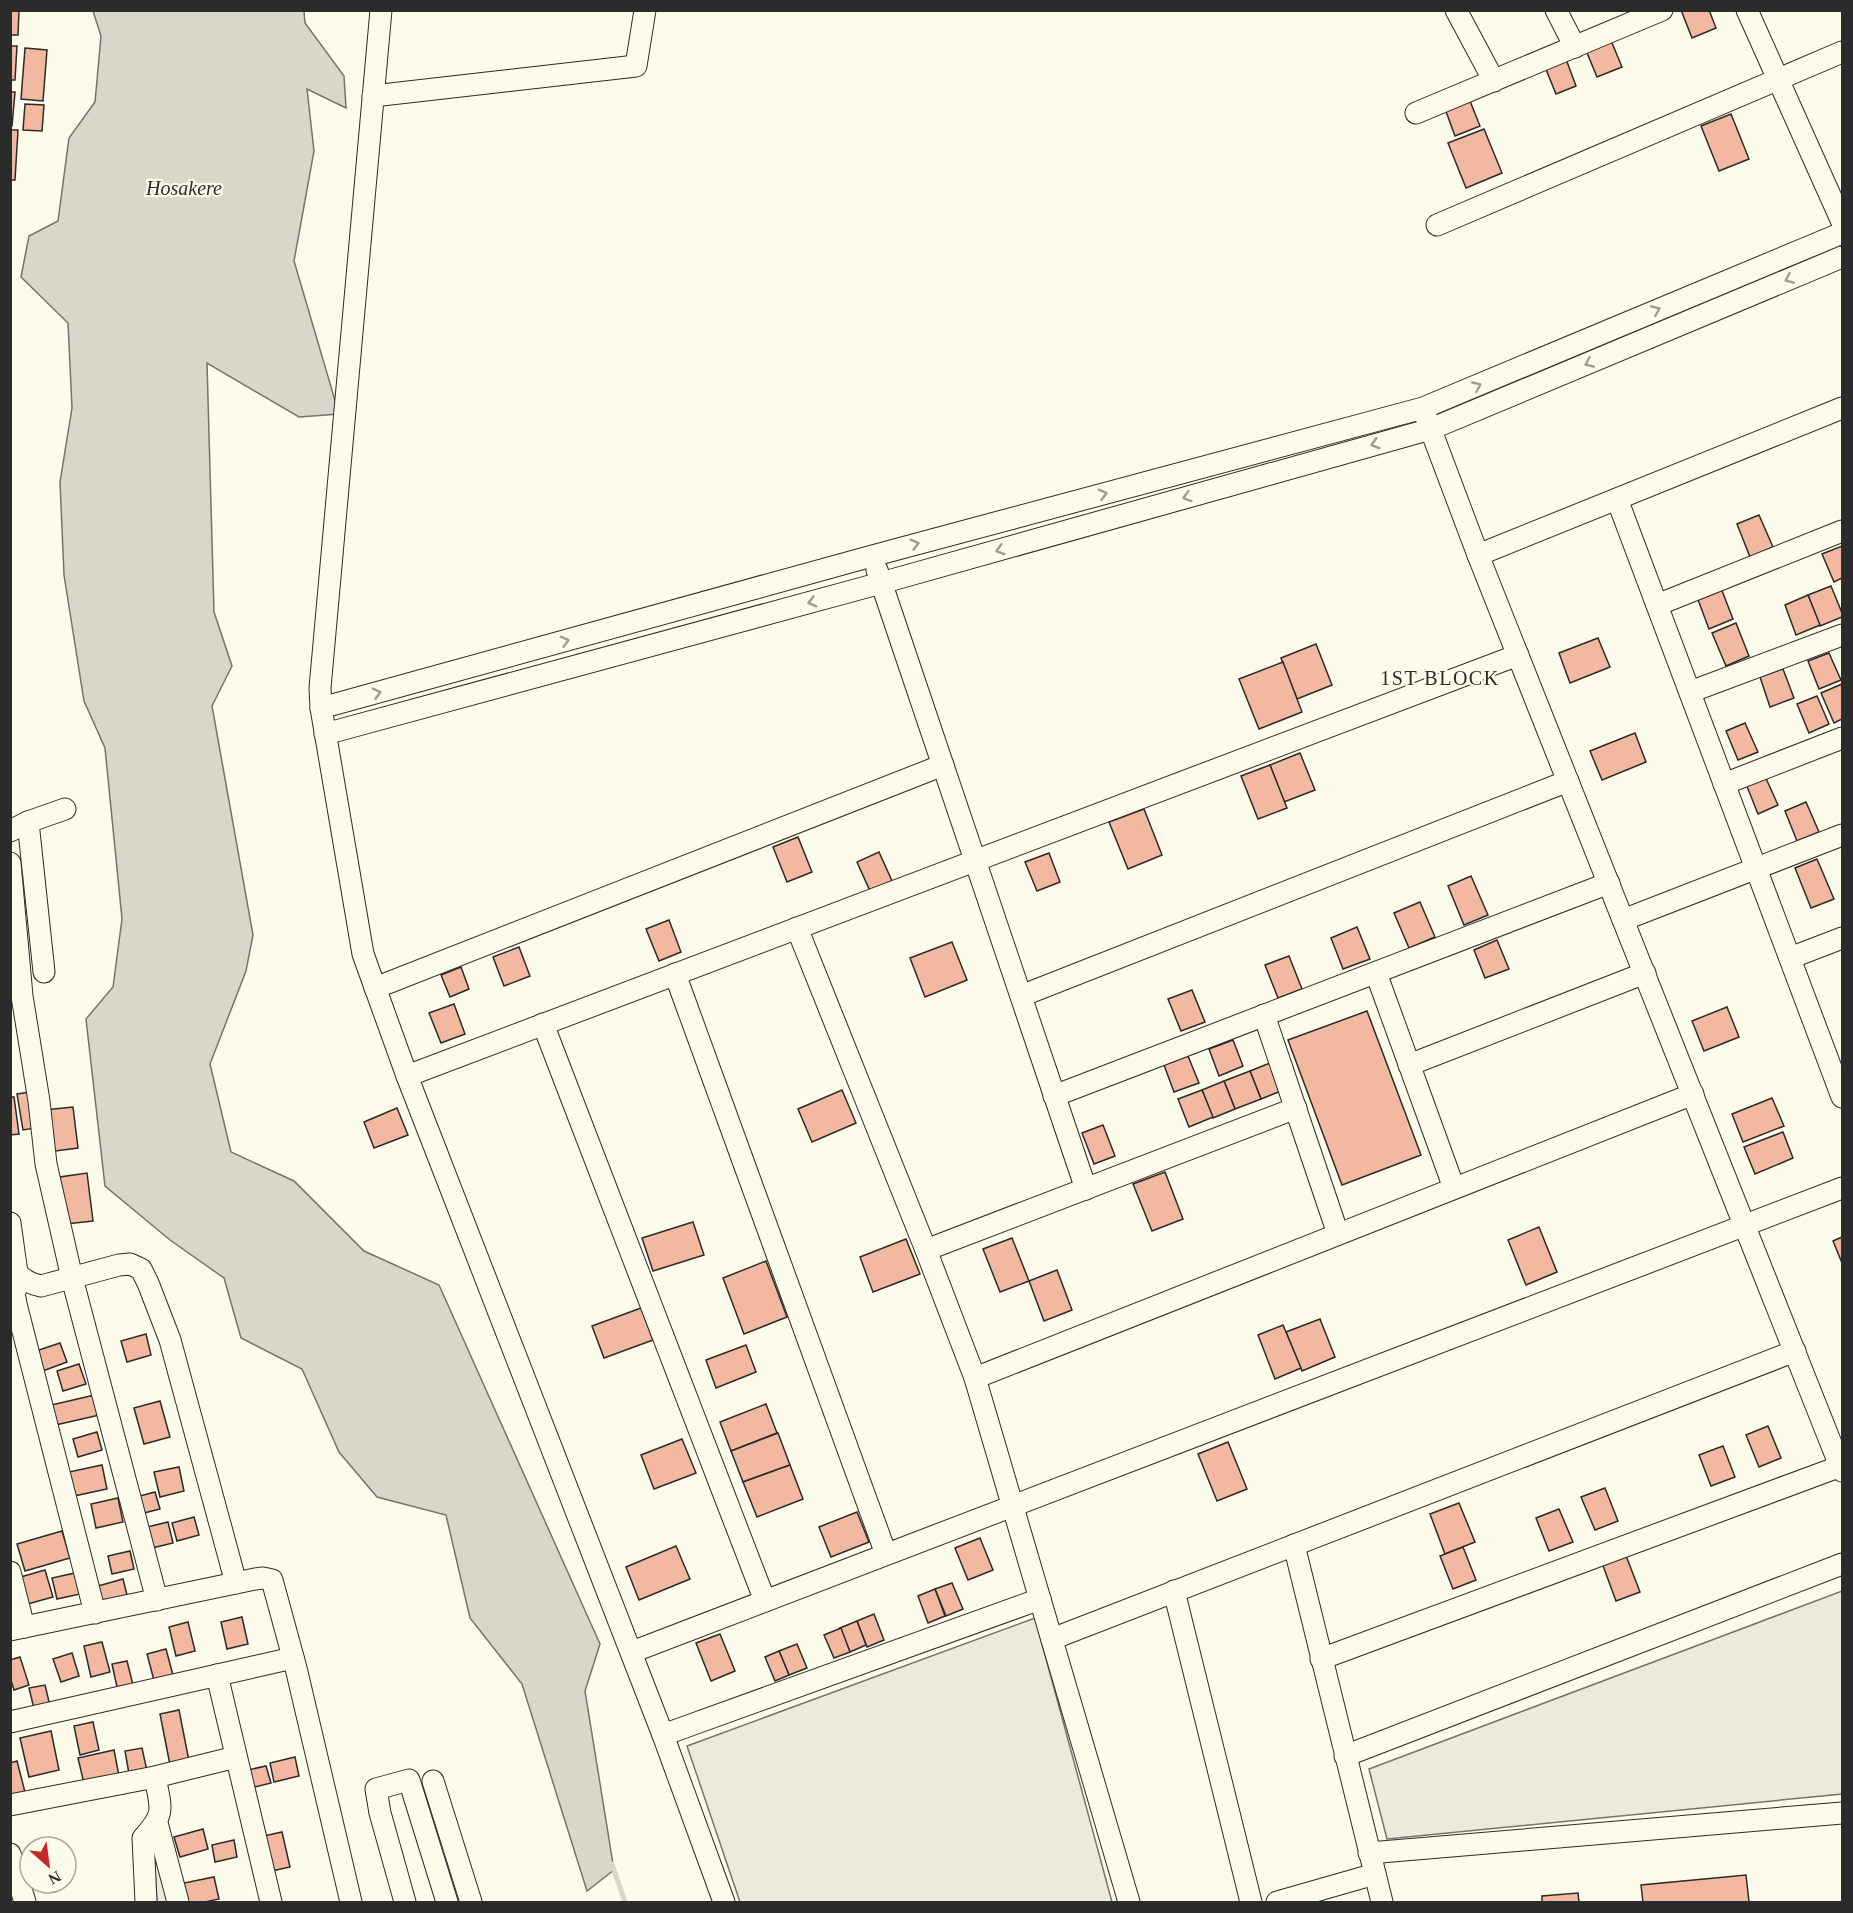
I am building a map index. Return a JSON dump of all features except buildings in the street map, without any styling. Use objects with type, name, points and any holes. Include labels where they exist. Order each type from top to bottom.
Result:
[{"type":"street","points":[[381,10],[320,688],[325,734],[363,954],[407,1076],[632,1652],[724,1902]]},
{"type":"street","points":[[373,96],[636,66],[645,10]]},
{"type":"street","points":[[1456,10],[1494,81]]},
{"type":"street","points":[[1556,10],[1575,47]]},
{"type":"street","points":[[1416,113],[1662,10]]},
{"type":"street","points":[[1747,10],[1842,222]]},
{"type":"street","points":[[1437,225],[1842,52]]},
{"type":"street","points":[[321,708],[872,556],[1423,408],[1842,232]]},
{"type":"street","points":[[325,734],[881,583],[1431,429],[1842,257]]},
{"type":"street","points":[[1322,1659],[1842,1468],[1478,555],[1423,408]]},
{"type":"street","points":[[1478,555],[1842,408]]},
{"type":"street","points":[[1617,499],[1790,958],[1834,1051],[1842,1097]]},
{"type":"street","points":[[1657,605],[1842,531]]},
{"type":"street","points":[[872,556],[1086,1189]]},
{"type":"street","points":[[1690,692],[1842,635]]},
{"type":"street","points":[[407,1076],[1518,655]]},
{"type":"street","points":[[1724,784],[1842,738]]},
{"type":"street","points":[[375,988],[943,765]]},
{"type":"street","points":[[1021,996],[1568,781]]},
{"type":"street","points":[[44,972],[20,826],[65,809]]},
{"type":"street","points":[[1623,920],[1842,835]]},
{"type":"street","points":[[10,863],[22,996],[39,1101],[46,1164],[72,1278],[156,1600]]},
{"type":"street","points":[[1054,1096],[1609,883]]},
{"type":"street","points":[[796,928],[975,1378],[1129,1902]]},
{"type":"street","points":[[1790,958],[1842,938]]},
{"type":"street","points":[[1376,973],[1454,1188]]},
{"type":"street","points":[[1409,1065],[1645,973]]},
{"type":"street","points":[[675,974],[886,1554]]},
{"type":"street","points":[[1264,1015],[1338,1234]]},
{"type":"street","points":[[543,1024],[765,1601]]},
{"type":"street","points":[[975,1378],[1693,1094]]},
{"type":"street","points":[[926,1250],[1296,1108]]},
{"type":"street","points":[[632,1652],[1842,1188]]},
{"type":"street","points":[[10,1223],[16,1273],[32,1284],[41,1286],[119,1265],[130,1264],[141,1269],[170,1340],[237,1583]]},
{"type":"street","points":[[22,1279],[14,1292],[16,1304],[95,1612]]},
{"type":"street","points":[[1052,1638],[1795,1351]]},
{"type":"street","points":[[1294,1545],[1382,1902]]},
{"type":"street","points":[[1345,1756],[1842,1564]]},
{"type":"street","points":[[10,1572],[17,1629],[263,1578],[272,1580],[293,1658],[351,1902]]},
{"type":"street","points":[[1174,1591],[1251,1902]]},
{"type":"street","points":[[663,1735],[1040,1599]]},
{"type":"street","points":[[10,1722],[293,1658]]},
{"type":"street","points":[[217,1675],[271,1902]]},
{"type":"street","points":[[10,1805],[155,1777],[236,1757]]},
{"type":"street","points":[[146,1902],[143,1838],[157,1822],[161,1812],[155,1777]]},
{"type":"street","points":[[405,1902],[380,1813],[376,1789],[409,1780],[447,1902]]},
{"type":"street","points":[[433,1781],[471,1902]]},
{"type":"street","points":[[1369,1853],[1842,1813]]},
{"type":"street","points":[[157,1822],[178,1902]]},
{"type":"street","points":[[10,1854],[25,1902]]},
{"type":"street","points":[[1277,1902],[1375,1874]]},
{"type":"shaded area","points":[[1842,1591],[1842,1794],[1387,1839],[1369,1769]]},
{"type":"shaded area","points":[[1035,1618],[1112,1902],[740,1902],[687,1746]]},
{"type":"shaded area","points":[[154,1852],[176,1902],[157,1902]]},
{"type":"water","name":"Hosakere","points":[[93,11],[304,11],[305,23],[344,76],[346,108],[307,89],[314,151],[294,261],[339,414],[299,417],[207,363],[214,612],[232,666],[212,706],[253,935],[246,971],[210,1064],[231,1152],[294,1181],[364,1251],[439,1285],[600,1644],[585,1691],[614,1870],[587,1891],[522,1684],[470,1618],[446,1515],[377,1497],[339,1452],[302,1369],[241,1338],[224,1278],[170,1240],[105,1186],[86,1019],[113,987],[122,919],[105,748],[84,701],[64,575],[60,482],[72,408],[68,323],[21,277],[29,236],[58,221],[69,138],[95,102],[101,36]]},
{"type":"waterway","points":[[612,1864],[625,1902]]},
{"type":"district","name":"1ST BLOCK","points":[[1440,678]]}]
